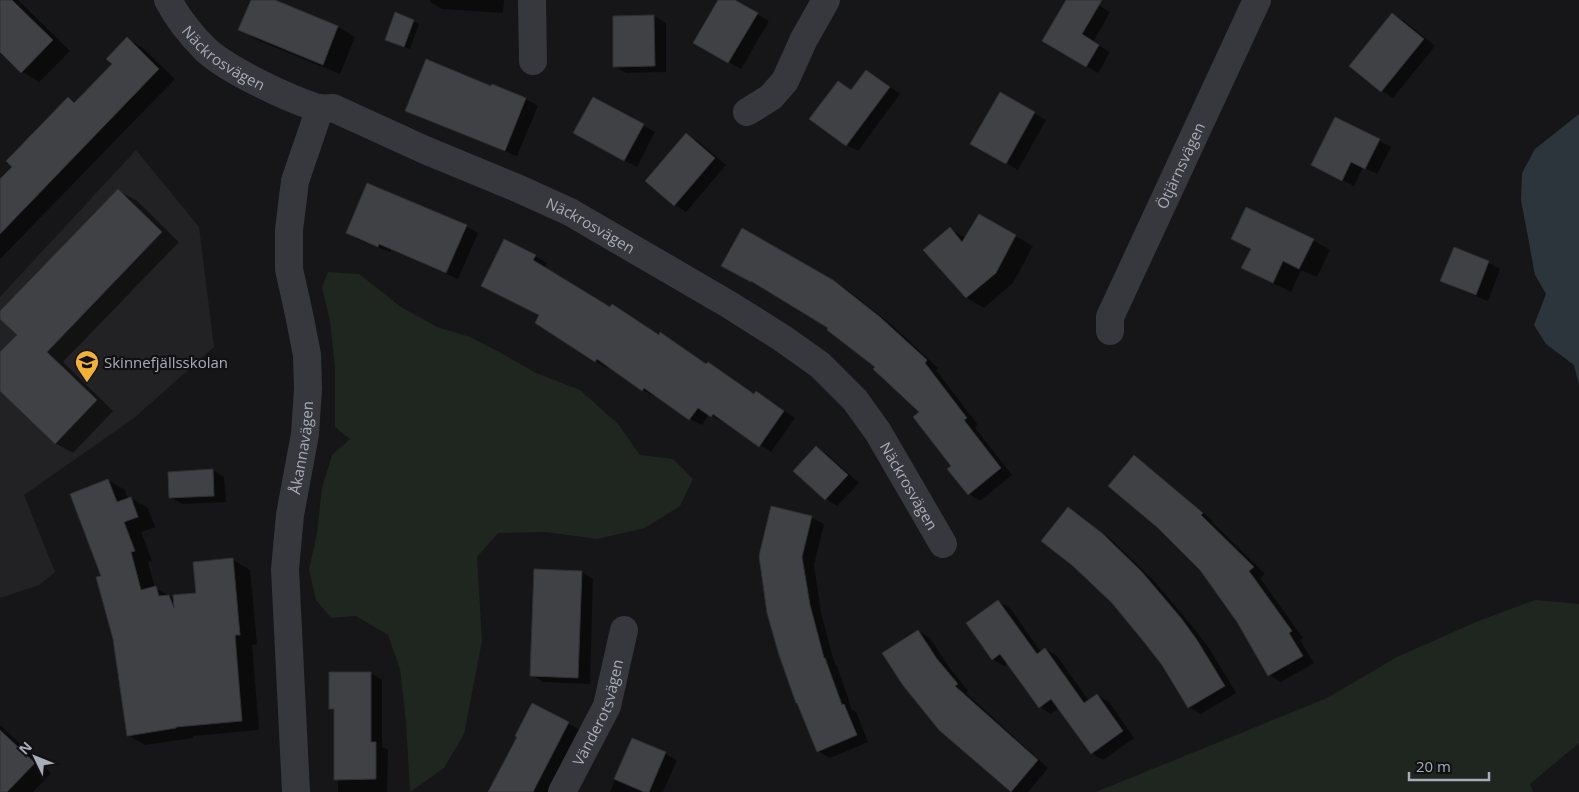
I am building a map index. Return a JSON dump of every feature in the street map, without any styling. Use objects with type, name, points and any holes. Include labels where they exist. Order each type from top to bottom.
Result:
[{"type":"street","name":"Näckrosvägen","points":[[168,0],[178,19],[206,50],[250,78],[320,108],[333,108],[570,212],[728,304],[782,338],[820,365],[855,400],[878,432],[943,544]]},
{"type":"street","points":[[532,0],[533,61]]},
{"type":"street","points":[[747,112],[771,96],[784,81],[804,39],[826,0]]},
{"type":"street","name":"Ötjärnsvägen","points":[[1110,331],[1110,317],[1257,0]]},
{"type":"street","name":"Åkannavägen","points":[[296,792],[285,569],[290,515],[305,434],[308,388],[307,355],[289,269],[289,230],[295,181],[320,108]]},
{"type":"street","name":"Vänderotsvägen","points":[[562,792],[606,706],[624,630]]},
{"type":"shaded area","points":[[1579,114],[1579,385],[1574,365],[1546,344],[1534,325],[1546,294],[1535,275],[1521,200],[1522,173],[1535,149]]},
{"type":"shaded area","name":"Skinnefjällsskolan","points":[[136,150],[199,227],[214,347],[134,418],[24,495],[55,572],[39,585],[0,598],[0,297]]},
{"type":"shaded area","points":[[328,272],[359,274],[401,307],[437,327],[470,337],[536,373],[580,390],[618,424],[640,455],[673,459],[693,479],[680,506],[645,528],[597,539],[546,532],[498,533],[477,557],[482,641],[464,734],[444,768],[410,792],[406,721],[400,669],[388,635],[356,616],[331,618],[316,600],[309,570],[317,533],[322,488],[332,455],[350,439],[335,427],[335,368],[330,321],[322,287]]},
{"type":"shaded area","points":[[1535,600],[1579,604],[1579,743],[1530,784],[1533,792],[1096,792],[1327,698],[1397,657],[1476,622]]},
{"type":"building","points":[[0,0],[12,0],[53,40],[21,73],[0,52]]},
{"type":"building","points":[[251,0],[275,0],[338,26],[323,65],[238,30]]},
{"type":"building","points":[[718,0],[735,0],[758,13],[728,63],[693,43]]},
{"type":"building","points":[[1066,0],[1102,0],[1082,34],[1099,45],[1086,67],[1042,41]]},
{"type":"building","points":[[395,12],[414,20],[404,47],[385,40]]},
{"type":"building","points":[[1392,13],[1424,39],[1381,92],[1349,66]]},
{"type":"building","points":[[654,15],[655,66],[613,67],[613,16]]},
{"type":"building","points":[[127,37],[159,69],[0,234],[0,179],[12,167],[6,161],[68,97],[74,103],[112,64],[106,59]]},
{"type":"building","points":[[426,59],[491,86],[492,84],[526,98],[505,151],[405,111]]},
{"type":"building","points":[[866,70],[890,87],[846,146],[809,119],[838,81],[851,90]]},
{"type":"building","points":[[1000,92],[1035,112],[1006,164],[970,144]]},
{"type":"building","points":[[593,97],[644,124],[624,161],[573,133]]},
{"type":"building","points":[[1335,117],[1380,139],[1365,169],[1351,162],[1342,181],[1311,165]]},
{"type":"building","points":[[686,133],[715,158],[674,206],[645,181]]},
{"type":"building","points":[[367,183],[467,225],[446,273],[379,244],[378,247],[346,233]]},
{"type":"building","points":[[118,189],[162,232],[47,352],[97,400],[55,444],[0,391],[0,352],[17,335],[0,319],[0,311]]},
{"type":"building","points":[[1246,207],[1314,239],[1299,269],[1283,261],[1273,283],[1241,268],[1251,249],[1231,239]]},
{"type":"building","points":[[979,214],[1016,235],[996,273],[966,298],[923,250],[950,227],[962,242]]},
{"type":"building","points":[[742,228],[833,280],[880,317],[927,360],[925,363],[967,418],[964,420],[1001,468],[968,495],[947,469],[951,466],[913,417],[919,412],[873,369],[875,367],[827,330],[828,328],[751,281],[721,266]]},
{"type":"building","points":[[504,239],[536,255],[533,260],[610,307],[612,304],[659,335],[660,332],[706,364],[708,362],[754,394],[756,391],[784,411],[759,447],[713,414],[711,417],[698,408],[689,420],[644,388],[642,391],[597,359],[595,362],[535,323],[539,315],[481,286]]},
{"type":"building","points":[[1454,247],[1489,261],[1476,295],[1440,281]]},
{"type":"building","points":[[816,446],[848,475],[825,500],[793,471]]},
{"type":"building","points":[[1134,455],[1203,513],[1201,515],[1254,567],[1249,571],[1292,631],[1289,633],[1303,656],[1268,676],[1237,622],[1200,570],[1158,528],[1108,486]]},
{"type":"building","points":[[213,469],[214,496],[169,498],[168,472]]},
{"type":"building","points":[[108,479],[117,502],[131,497],[138,517],[124,522],[135,551],[131,552],[141,590],[156,586],[159,596],[169,595],[174,608],[173,595],[196,593],[193,562],[233,558],[240,635],[235,635],[242,721],[176,727],[127,736],[113,639],[96,577],[101,576],[70,494]]},
{"type":"building","points":[[771,506],[812,516],[802,557],[810,605],[824,658],[842,705],[844,704],[857,735],[817,752],[796,703],[767,613],[759,556]]},
{"type":"building","points":[[1068,507],[1102,533],[1142,572],[1181,618],[1225,686],[1188,708],[1162,665],[1112,603],[1073,566],[1041,541]]},
{"type":"building","points":[[534,569],[582,571],[578,678],[530,676]]},
{"type":"building","points":[[998,600],[1037,654],[1045,648],[1084,703],[1097,694],[1123,731],[1091,754],[1051,699],[1039,708],[1000,654],[992,660],[966,623]]},
{"type":"building","points":[[918,630],[937,659],[958,684],[955,686],[1038,760],[1011,792],[939,730],[902,684],[882,653]]},
{"type":"building","points":[[329,672],[371,672],[371,742],[376,742],[376,779],[334,780],[334,709],[329,709]]},
{"type":"building","points":[[532,703],[569,722],[533,792],[488,792],[517,737],[515,736]]},
{"type":"building","points":[[0,730],[35,763],[7,792],[0,792]]},
{"type":"building","points":[[632,738],[666,752],[649,792],[644,792],[614,779]]},
{"type":"place","name":"Skinnefjällsskolan","points":[[87,383]]}]
